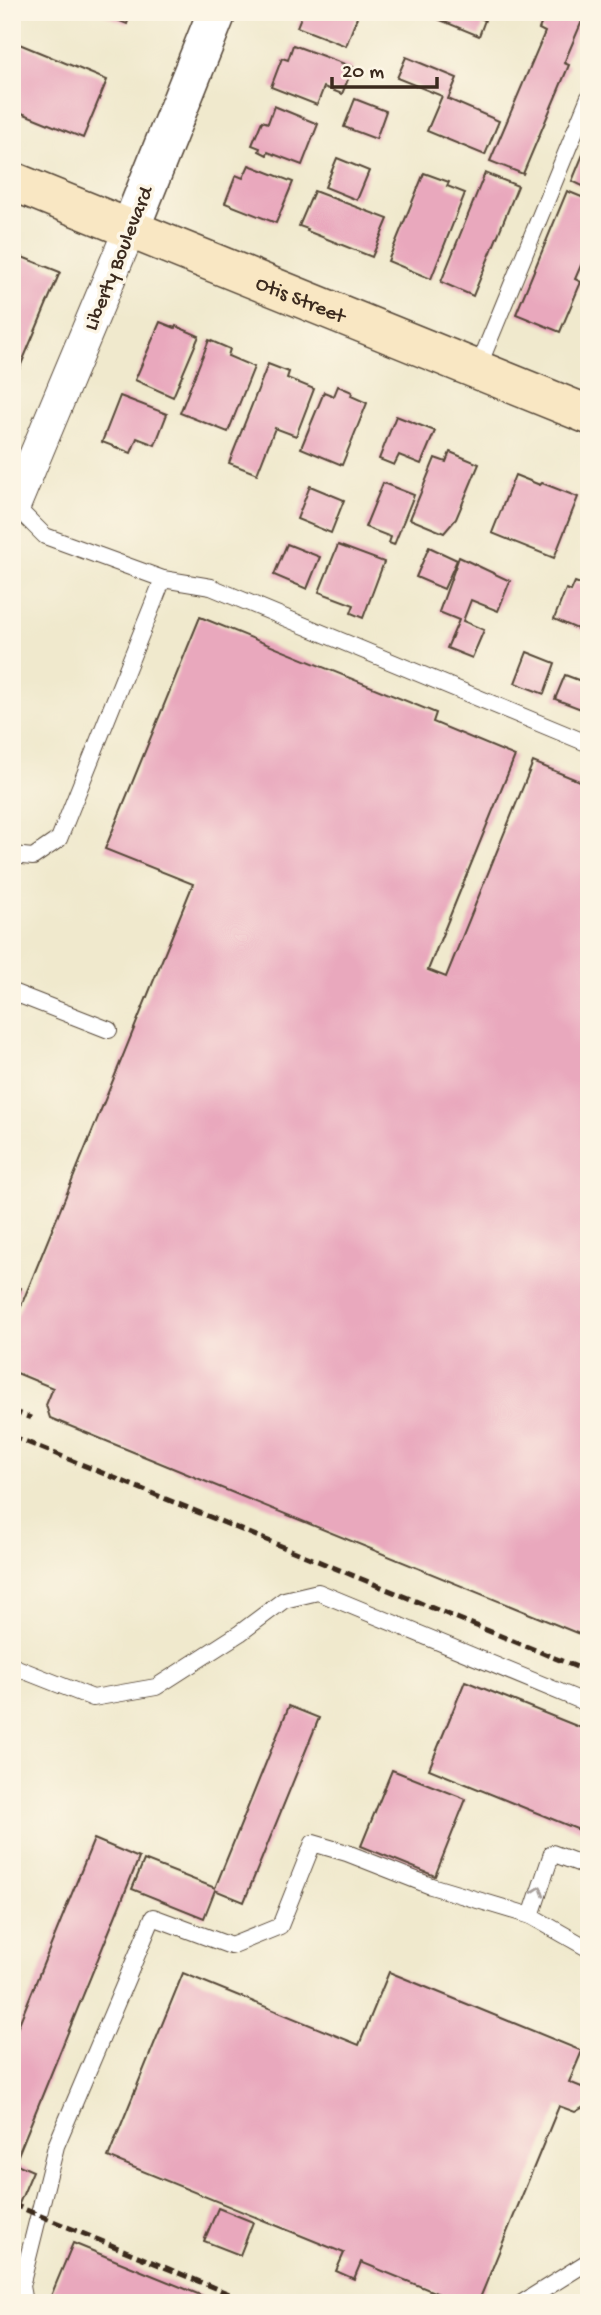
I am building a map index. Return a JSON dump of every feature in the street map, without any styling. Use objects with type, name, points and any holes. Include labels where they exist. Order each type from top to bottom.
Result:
[{"type":"main road","name":"Otis Street","points":[[12,181],[589,415]]},
{"type":"street","name":"Liberty Boulevard","points":[[13,505],[130,229],[217,12]]},
{"type":"lane","points":[[477,370],[589,97]]},
{"type":"lane","points":[[13,505],[45,536],[163,579],[211,587],[589,744]]},
{"type":"lane","points":[[12,855],[33,857],[59,839],[163,579]]},
{"type":"lane","points":[[12,992],[109,1030]]},
{"type":"lane","points":[[12,1665],[93,1698],[156,1687],[240,1633],[284,1600],[318,1592],[589,1704]]},
{"type":"lane","points":[[24,2303],[21,2286],[56,2146],[153,1917],[231,1946],[280,1926],[313,1843],[347,1853],[431,1886],[531,1916],[589,1949]]},
{"type":"lane","points":[[531,1916],[552,1853],[589,1867]]},
{"type":"lane","points":[[522,2303],[589,2261]]},
{"type":"building","points":[[98,12],[131,12],[127,24]]},
{"type":"building","points":[[303,12],[359,12],[346,46],[297,27]]},
{"type":"building","points":[[429,12],[471,12],[470,14],[485,20],[479,36],[428,15]]},
{"type":"building","points":[[546,12],[589,12],[589,24],[582,21],[564,63],[569,65],[523,174],[490,161],[545,32],[539,29]]},
{"type":"building","points":[[12,41],[107,80],[83,138],[12,109]]},
{"type":"building","points":[[293,45],[353,67],[342,94],[324,87],[317,105],[271,87],[282,58],[288,60]]},
{"type":"building","points":[[406,57],[457,78],[448,99],[499,121],[485,155],[427,131],[442,96],[397,78]]},
{"type":"building","points":[[355,99],[386,111],[376,139],[344,127]]},
{"type":"building","points":[[274,106],[318,124],[302,165],[268,152],[267,155],[252,145],[262,121],[268,123]]},
{"type":"building","points":[[589,140],[589,189],[572,181]]},
{"type":"building","points":[[337,158],[369,171],[357,200],[325,187]]},
{"type":"building","points":[[249,165],[293,182],[276,223],[225,203],[236,175],[243,178]]},
{"type":"building","points":[[424,173],[449,182],[447,186],[465,193],[431,279],[388,261]]},
{"type":"building","points":[[485,173],[518,186],[473,296],[441,282]]},
{"type":"building","points":[[314,191],[388,219],[372,257],[299,226]]},
{"type":"building","points":[[567,191],[589,200],[589,257],[585,256],[575,279],[581,282],[560,332],[516,314]]},
{"type":"building","points":[[12,253],[60,272],[12,386]]},
{"type":"building","points":[[160,322],[199,336],[173,397],[135,380]]},
{"type":"building","points":[[209,340],[230,349],[228,356],[254,367],[228,432],[180,413]]},
{"type":"building","points":[[268,364],[289,372],[287,378],[314,389],[296,436],[275,428],[257,474],[229,463]]},
{"type":"building","points":[[338,386],[367,403],[342,465],[301,448],[324,392],[334,396]]},
{"type":"building","points":[[120,396],[167,414],[155,445],[137,438],[131,453],[102,442]]},
{"type":"building","points":[[396,416],[435,431],[421,464],[399,455],[394,465],[379,459]]},
{"type":"building","points":[[450,452],[479,464],[456,519],[444,533],[410,519],[435,458],[446,462]]},
{"type":"building","points":[[515,475],[578,497],[554,558],[492,533]]},
{"type":"building","points":[[383,483],[414,495],[394,545],[389,543],[391,537],[365,527]]},
{"type":"building","points":[[310,486],[344,500],[331,533],[297,519]]},
{"type":"building","points":[[287,544],[320,557],[307,589],[274,575]]},
{"type":"building","points":[[338,545],[384,562],[363,618],[351,613],[354,605],[319,592]]},
{"type":"building","points":[[429,547],[457,560],[444,589],[416,577]]},
{"type":"building","points":[[459,557],[510,581],[498,611],[471,600],[463,621],[484,630],[472,658],[447,648],[459,620],[439,612]]},
{"type":"building","points":[[575,582],[589,587],[589,634],[554,619],[566,589],[571,591]]},
{"type":"building","points":[[200,617],[436,713],[433,722],[515,756],[428,970],[446,977],[533,762],[589,785],[589,1638],[50,1418],[46,1405],[53,1388],[12,1371],[12,1328],[193,884],[105,849]]},
{"type":"building","points":[[527,652],[555,663],[544,694],[515,683]]},
{"type":"building","points":[[565,675],[589,684],[589,712],[555,699]]},
{"type":"building","points":[[12,1285],[21,1288],[12,1311]]},
{"type":"building","points":[[465,1681],[589,1731],[589,1834],[429,1769]]},
{"type":"building","points":[[289,1706],[319,1718],[244,1902],[215,1890],[204,1918],[132,1889],[144,1860],[215,1888]]},
{"type":"building","points":[[392,1770],[466,1799],[435,1876],[361,1846]]},
{"type":"building","points":[[94,1839],[139,1858],[16,2160],[12,2158],[12,2041]]},
{"type":"building","points":[[389,1972],[582,2051],[569,2082],[589,2090],[589,2104],[575,2112],[559,2106],[478,2303],[461,2303],[361,2262],[354,2279],[336,2271],[344,2253],[108,2157],[183,1973],[359,2045]]},
{"type":"building","points":[[12,2162],[33,2171],[12,2220]]},
{"type":"building","points":[[218,2208],[253,2222],[240,2255],[204,2241]]},
{"type":"building","points":[[73,2243],[220,2303],[48,2303]]},
{"type":"railway","points":[[12,1411],[31,1418]]},
{"type":"railway","points":[[12,1436],[589,1672]]},
{"type":"railway","points":[[12,2204],[251,2303]]}]
